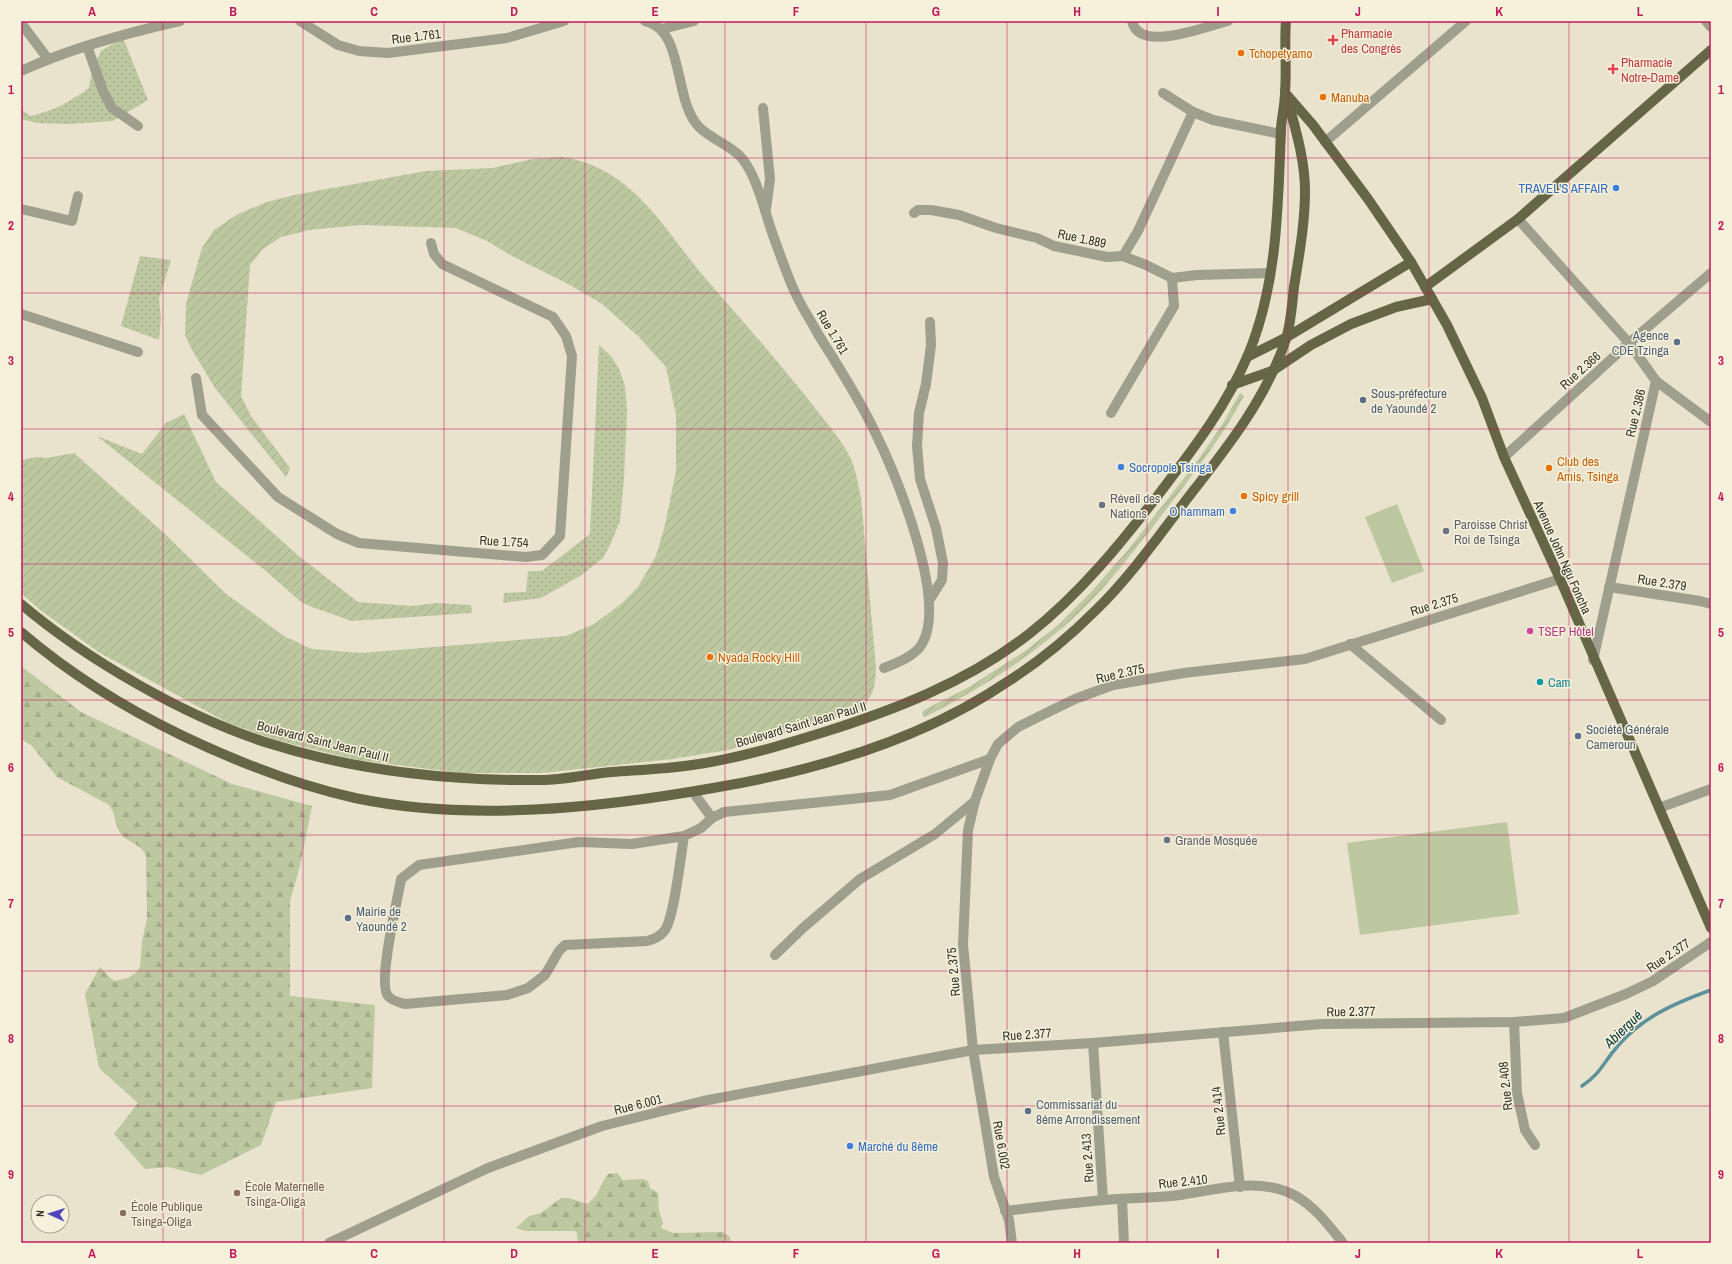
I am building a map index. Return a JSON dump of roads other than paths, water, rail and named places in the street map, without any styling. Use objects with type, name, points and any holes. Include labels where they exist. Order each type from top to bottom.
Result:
[{"type":"main road","points":[[21,632],[40,648],[102,693],[163,726],[230,758],[306,786],[359,799],[446,809],[522,811],[619,802],[693,792],[766,779],[815,766],[887,742],[960,710],[1009,681],[1061,642],[1097,609],[1136,565],[1213,465],[1258,399],[1272,371],[1287,337],[1300,244],[1305,191],[1303,162],[1298,135],[1285,93],[1286,21]]},
{"type":"main road","points":[[1425,286],[1518,219],[1711,50]]},
{"type":"main road","name":"Boulevard Saint Jean Paul II","points":[[21,604],[86,651],[133,682],[223,726],[269,743],[363,767],[408,774],[469,779],[543,780],[590,774],[689,766],[775,748],[895,709],[948,685],[1027,636],[1061,607],[1096,572],[1194,449],[1227,397],[1247,358],[1262,314],[1270,273],[1278,217],[1281,134],[1285,93]]},
{"type":"main road","name":"Avenue John Ngu Foncha","points":[[1285,93],[1302,111],[1368,199],[1411,262],[1447,325],[1469,370],[1504,457],[1560,579],[1593,660],[1711,928]]},
{"type":"main road","points":[[1247,358],[1287,337],[1411,262]]},
{"type":"main road","points":[[1232,385],[1272,371],[1311,345],[1351,324],[1396,307],[1432,299]]},
{"type":"street","points":[[21,71],[48,59],[87,46],[144,29],[180,21]]},
{"type":"street","name":"Rue 1.761","points":[[300,21],[338,45],[359,50],[388,53],[506,38],[564,21]]},
{"type":"street","points":[[645,21],[662,30],[694,21]]},
{"type":"street","points":[[1132,21],[1134,29],[1141,35],[1156,37],[1188,34],[1211,25],[1228,21]]},
{"type":"street","points":[[1325,142],[1466,21]]},
{"type":"street","points":[[1706,21],[1711,27]]},
{"type":"street","points":[[21,23],[48,59]]},
{"type":"street","name":"Rue 1.761","points":[[662,30],[669,39],[686,105],[692,119],[700,128],[739,156],[753,179],[793,288],[875,431],[900,493],[925,566],[930,600],[927,625],[922,644],[899,663],[884,668]]},
{"type":"street","points":[[87,46],[102,92],[112,108],[138,126]]},
{"type":"street","points":[[1163,93],[1193,112],[1233,125],[1281,134]]},
{"type":"street","points":[[763,108],[770,179],[766,212]]},
{"type":"street","points":[[1123,256],[1138,231],[1193,112]]},
{"type":"street","points":[[21,210],[72,221],[78,196]]},
{"type":"street","name":"Rue 1.889","points":[[914,213],[918,210],[931,210],[959,215],[996,228],[1037,238],[1054,246],[1107,257],[1123,256],[1146,265],[1172,278]]},
{"type":"street","name":"Rue 2.386","points":[[1518,219],[1629,344],[1656,381],[1593,660]]},
{"type":"street","name":"Rue 1.754","points":[[196,378],[202,415],[278,497],[337,534],[359,543],[526,557],[542,555],[560,536],[572,356],[566,336],[553,317],[442,264],[434,254],[431,243]]},
{"type":"street","points":[[1111,412],[1174,306],[1172,278],[1197,275],[1270,273]]},
{"type":"street","name":"Rue 2.366","points":[[1504,457],[1629,344],[1711,273]]},
{"type":"street","points":[[21,314],[138,352]]},
{"type":"street","points":[[930,322],[930,345],[926,384],[919,413],[917,446],[920,479],[936,528],[944,563],[942,580],[930,600]]},
{"type":"street","points":[[1656,381],[1711,422]]},
{"type":"street","name":"Rue 2.375","points":[[973,1050],[963,944],[968,830],[975,801],[990,759],[998,744],[1018,727],[1074,699],[1113,685],[1184,673],[1305,659],[1560,579]]},
{"type":"street","name":"Rue 2.379","points":[[1609,587],[1711,604]]},
{"type":"street","points":[[1350,644],[1441,720]]},
{"type":"street","points":[[684,836],[671,914],[666,930],[658,938],[647,941],[565,945],[559,951],[545,974],[528,988],[507,995],[405,1004],[395,1001],[388,996],[385,986],[385,964],[401,879],[419,865],[579,842],[632,844],[684,836],[701,828],[712,818],[724,812],[890,795],[990,759]]},
{"type":"street","points":[[1659,808],[1711,789]]},
{"type":"street","points":[[693,792],[712,818]]},
{"type":"street","points":[[775,955],[803,928],[860,879],[935,834],[975,801]]},
{"type":"street","name":"Rue 2.377","points":[[973,1050],[1093,1043],[1351,1023],[1514,1022],[1564,1018],[1626,994],[1653,981],[1711,942]]},
{"type":"street","name":"Rue 2.408","points":[[1514,1022],[1516,1093],[1524,1130],[1534,1145]]},
{"type":"street","name":"Rue 2.414","points":[[1223,1032],[1240,1187]]},
{"type":"street","name":"Rue 2.413","points":[[1093,1043],[1103,1200]]},
{"type":"street","name":"Rue 6.002","points":[[973,1050],[994,1177],[1009,1220],[1012,1243]]},
{"type":"street","name":"Rue 6.001","points":[[329,1243],[488,1168],[602,1126],[703,1101],[973,1050]]},
{"type":"street","name":"Rue 2.410","points":[[1005,1211],[1103,1200],[1171,1196],[1240,1187],[1268,1186],[1286,1191],[1304,1201],[1317,1212],[1343,1243]]},
{"type":"street","points":[[1122,1199],[1124,1243]]},
{"type":"waterway","name":"Abiergué","points":[[1582,1086],[1594,1077],[1617,1047],[1637,1027],[1660,1012],[1711,990]]},
{"type":"place","name":"Pharmacie des Congrès","points":[[1333,40]]},
{"type":"place","name":"Tchopetyamo","points":[[1241,53]]},
{"type":"place","name":"Pharmacie Notre-Dame","points":[[1613,69]]},
{"type":"place","name":"Manuba","points":[[1323,97]]},
{"type":"place","name":"TRAVEL'S AFFAIR","points":[[1616,188]]},
{"type":"place","name":"Agence CDE Tzinga","points":[[1677,342]]},
{"type":"place","name":"Sous-préfecture de Yaoundé 2","points":[[1363,400]]},
{"type":"place","name":"Socropole Tsinga","points":[[1121,467]]},
{"type":"place","name":"Club des Amis, Tsinga","points":[[1549,468]]},
{"type":"place","name":"Spicy grill","points":[[1244,496]]},
{"type":"place","name":"Réveil des Nations","points":[[1102,505]]},
{"type":"place","name":"O hammam","points":[[1233,511]]},
{"type":"place","name":"Paroisse Christ Roi de Tsinga","points":[[1446,531]]},
{"type":"place","name":"TSEP Hôtel","points":[[1530,631]]},
{"type":"place","name":"Nyada Rocky Hill","points":[[710,657]]},
{"type":"place","name":"Cam","points":[[1540,682]]},
{"type":"place","name":"Société Générale Cameroun","points":[[1578,736]]},
{"type":"place","name":"Grande Mosquée","points":[[1167,840]]},
{"type":"place","name":"Mairie de Yaoundé 2","points":[[348,918]]},
{"type":"place","name":"Commissariat du 8éme Arrondissement","points":[[1028,1111]]},
{"type":"place","name":"Marché du 8ème","points":[[850,1146]]},
{"type":"place","name":"École Maternelle Tsinga-Oliga","points":[[237,1193]]},
{"type":"place","name":"École Publique Tsinga-Oliga","points":[[123,1213]]}]
